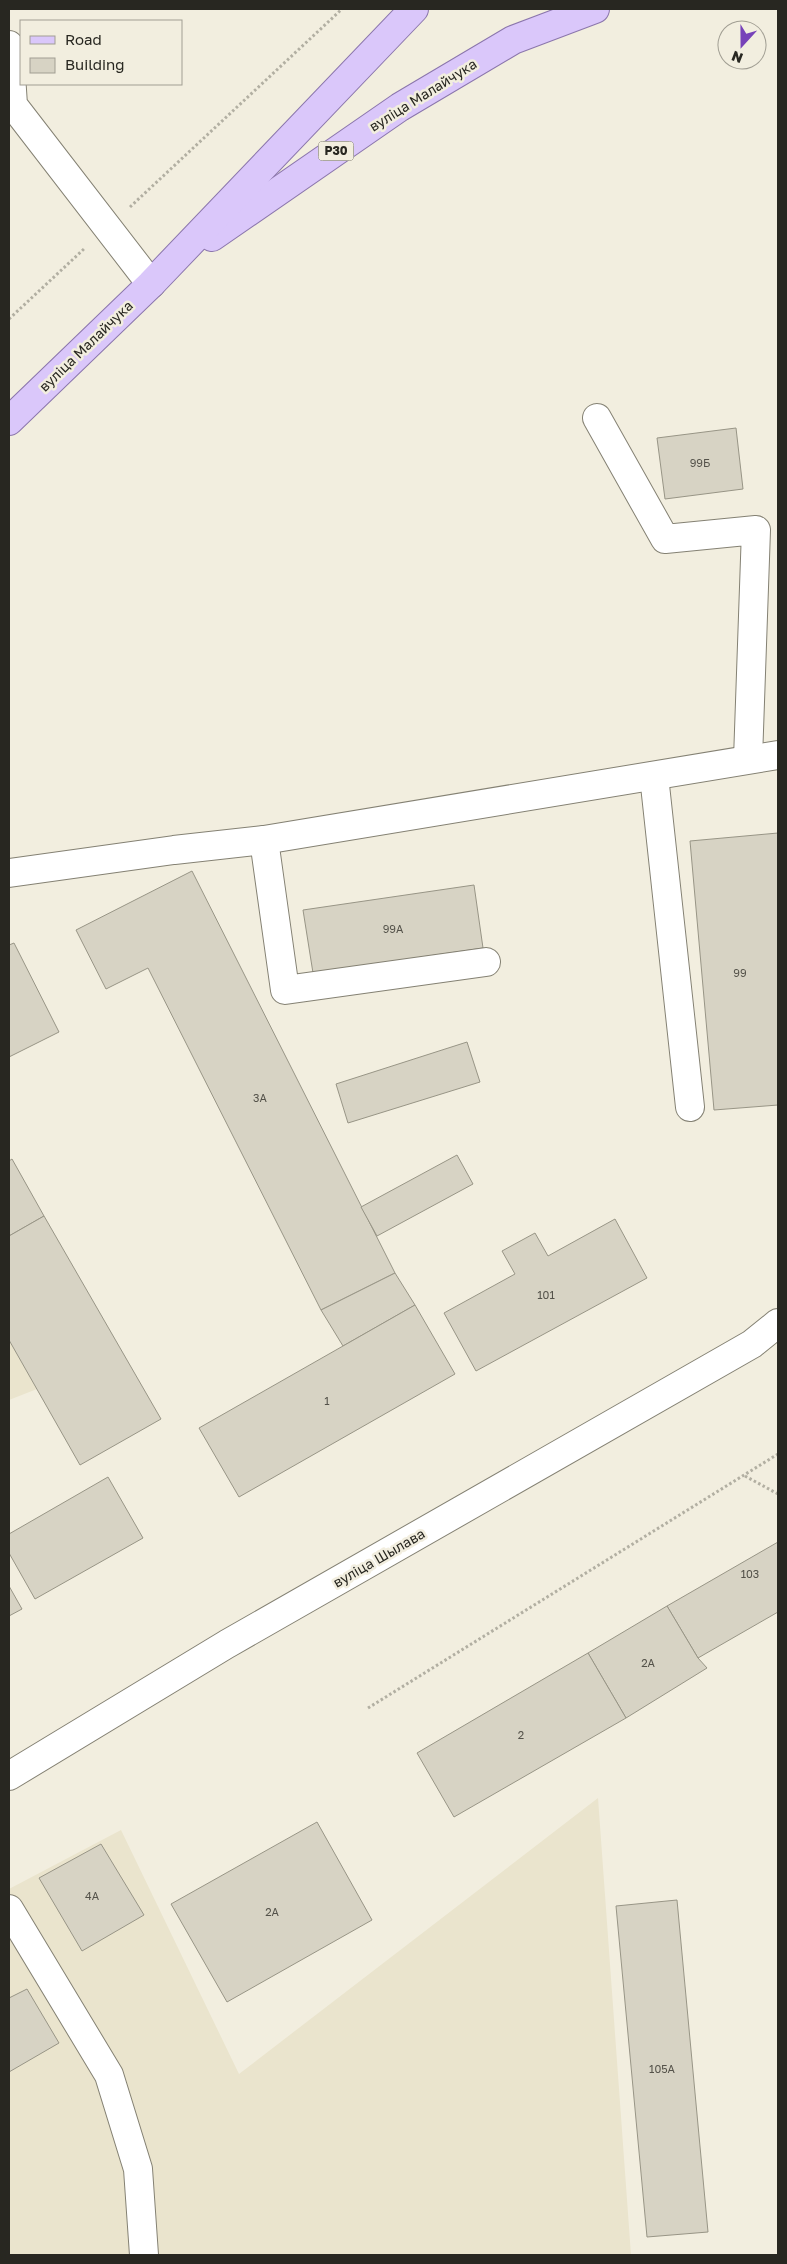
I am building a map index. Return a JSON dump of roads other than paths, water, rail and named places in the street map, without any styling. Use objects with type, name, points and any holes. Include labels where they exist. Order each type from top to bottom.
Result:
[{"type":"main road","name":"вуліца Малайчука","points":[[9,421],[157,277],[414,9]]},
{"type":"main road","name":"вуліца Малайчука","points":[[157,277],[400,107],[514,40],[595,9]]},
{"type":"street","points":[[9,45],[13,105],[108,227],[157,277]]},
{"type":"street","points":[[597,418],[665,539],[756,530],[748,759]]},
{"type":"street","points":[[9,873],[164,851],[264,840],[778,755]]},
{"type":"street","points":[[654,776],[690,1107]]},
{"type":"street","points":[[264,840],[284,990],[486,962]]},
{"type":"street","name":"вуліца Шылава","points":[[9,1776],[227,1644],[752,1344],[778,1323]]},
{"type":"street","name":"вуліца Шылава","points":[[752,1344],[778,1340]]},
{"type":"street","points":[[9,1909],[109,2075],[138,2169],[144,2255]]}]
